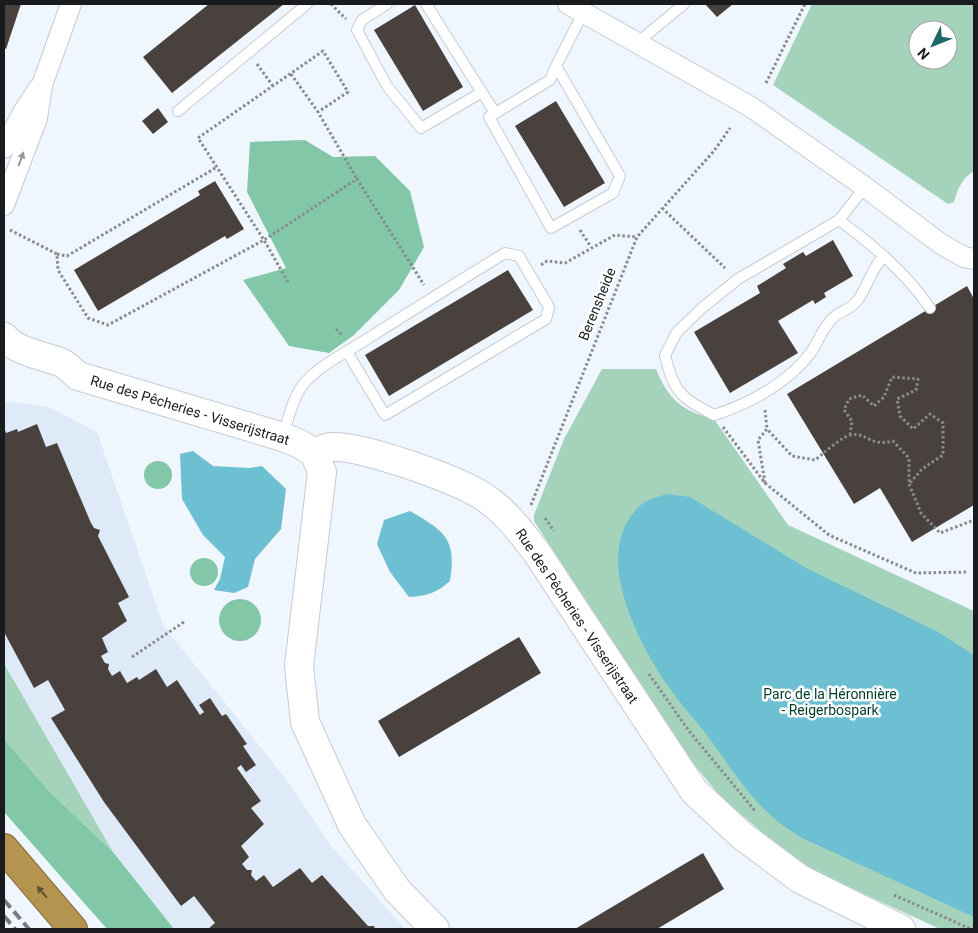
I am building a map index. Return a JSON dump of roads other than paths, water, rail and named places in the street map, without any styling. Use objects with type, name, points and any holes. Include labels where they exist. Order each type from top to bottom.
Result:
[{"type":"highway","points":[[4,848],[73,929]]},
{"type":"street","points":[[4,204],[37,118],[42,85],[71,4]]},
{"type":"street","points":[[575,8],[751,107],[865,187],[941,244],[964,257],[974,259]]},
{"type":"street","points":[[4,148],[24,111],[42,85]]},
{"type":"street","name":"Rue des Pêcheries - Visserijstraat","points":[[4,337],[9,342],[33,355],[64,364],[78,376]]},
{"type":"street","name":"Rue des Pêcheries - Visserijstraat","points":[[4,358],[59,377],[78,376],[283,437],[300,444],[314,453],[332,447],[363,452],[445,476],[482,496],[515,524],[537,553],[694,792],[741,835],[800,880],[901,929]]},
{"type":"street","points":[[314,453],[322,472],[300,666],[304,722],[352,825],[397,890],[435,929]]},
{"type":"lane","points":[[178,111],[307,4]]},
{"type":"lane","points":[[387,4],[362,20],[357,30],[387,86],[420,128],[482,92]]},
{"type":"lane","points":[[426,4],[495,113]]},
{"type":"lane","points":[[637,43],[684,4]]},
{"type":"lane","points":[[556,66],[620,176],[613,193],[551,228],[489,117],[550,80],[575,8]]},
{"type":"lane","points":[[865,187],[839,220],[738,279],[702,308],[677,332],[665,355],[671,382],[688,401],[714,415],[738,408],[790,374],[812,351],[833,318],[855,304],[865,290],[871,271],[884,256]]},
{"type":"lane","points":[[839,220],[884,256],[913,284],[930,308]]},
{"type":"lane","points":[[283,437],[294,403],[302,386],[327,364],[505,253],[519,256],[549,307],[546,319],[385,415],[347,352]]},
{"type":"water","points":[[193,451],[213,466],[249,468],[262,466],[286,489],[281,529],[255,559],[248,587],[234,593],[214,590],[220,579],[225,557],[203,535],[182,499],[180,454]]},
{"type":"water","name":"Parc de la Héronnière - Reigerbospark","points":[[666,494],[690,497],[806,568],[938,632],[974,655],[974,917],[800,837],[781,824],[755,800],[670,689],[638,635],[622,589],[618,565],[620,543],[627,522],[642,504],[650,499]]},
{"type":"water","points":[[410,511],[432,524],[445,537],[449,545],[452,566],[450,581],[441,588],[421,596],[409,597],[390,572],[377,544],[384,520]]},
{"type":"railway","points":[[4,900],[29,929]]},
{"type":"railway","points":[[4,916],[15,929]]}]
